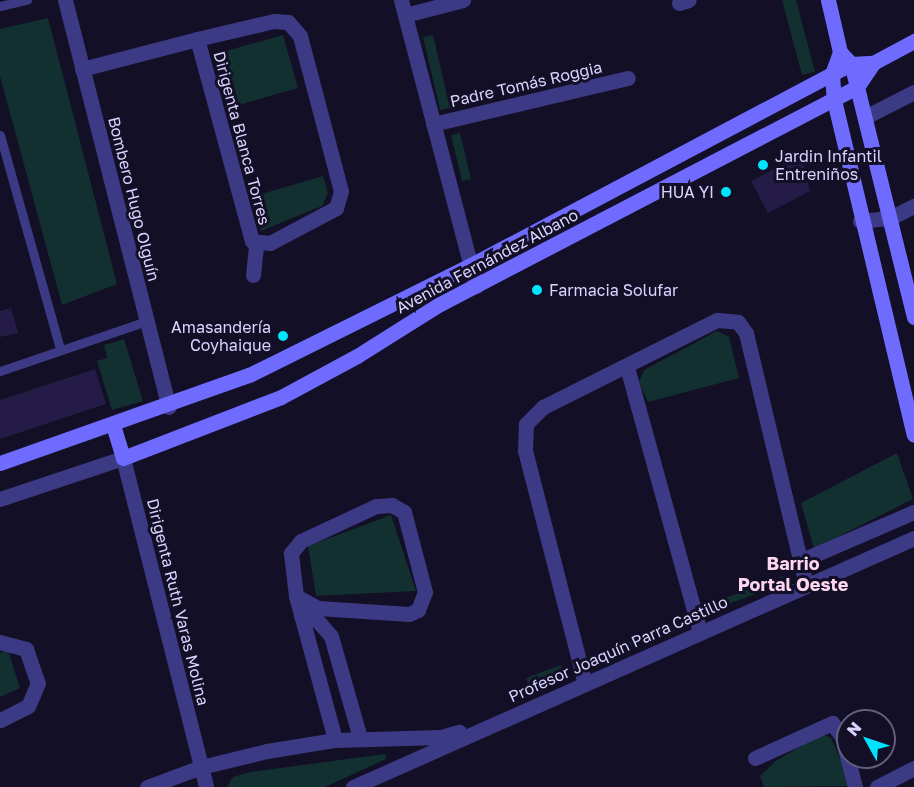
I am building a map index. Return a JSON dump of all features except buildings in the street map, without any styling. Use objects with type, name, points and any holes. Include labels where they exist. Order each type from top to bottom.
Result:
[{"type":"street","name":"Bombero Hugo Olguín","points":[[65,0],[169,407]]},
{"type":"street","points":[[463,0],[403,7],[476,286]]},
{"type":"street","points":[[828,0],[840,52],[851,64],[858,87],[914,316]]},
{"type":"street","name":"Dirigenta Blanca Torres","points":[[82,69],[279,20],[294,25],[300,36],[341,197],[331,212],[270,243],[256,243]]},
{"type":"street","name":"Dirigenta Blanca Torres","points":[[197,39],[247,231],[256,243]]},
{"type":"street","name":"Avenida Fernández Albano","points":[[0,463],[169,407],[275,363],[469,266],[851,64],[873,63],[914,41]]},
{"type":"street","points":[[840,52],[832,74],[834,100],[860,221],[914,435]]},
{"type":"street","name":"Avenida Fernández Albano","points":[[0,499],[123,458],[290,392],[476,286],[858,87],[873,63]]},
{"type":"street","name":"Padre Tomás Roggia","points":[[433,124],[628,78]]},
{"type":"street","points":[[865,117],[914,92]]},
{"type":"street","points":[[860,221],[890,218],[914,207]]},
{"type":"street","name":"Dirigenta Blanca Torres","points":[[253,275],[251,255],[256,243]]},
{"type":"street","points":[[585,684],[525,451],[526,424],[543,407],[717,320],[738,322],[746,333],[806,585]]},
{"type":"street","points":[[627,367],[700,632]]},
{"type":"street","name":"Dirigenta Ruth Varas Molina","points":[[113,425],[206,787]]},
{"type":"street","points":[[296,596],[312,607],[413,613],[425,601],[410,522],[397,506],[376,506],[300,541],[290,562],[296,596],[334,740]]},
{"type":"street","points":[[800,561],[914,512]]},
{"type":"street","name":"Profesor Joaquín Parra Castillo","points":[[353,787],[914,538]]},
{"type":"street","points":[[331,636],[339,620],[353,610]]},
{"type":"street","points":[[301,616],[317,620],[331,636],[360,738]]},
{"type":"street","points":[[0,642],[26,649],[38,683],[28,706],[0,720]]},
{"type":"street","name":"Profesor Joaquín Parra Castillo","points":[[147,787],[201,767],[334,740],[441,737],[502,720]]},
{"type":"street","points":[[755,758],[832,723],[842,737],[855,787]]},
{"type":"street","points":[[877,787],[914,768]]},
{"type":"lane","points":[[0,6],[27,0]]},
{"type":"lane","points":[[0,135],[60,349]]},
{"type":"lane","points":[[0,370],[147,321]]},
{"type":"green space","points":[[782,0],[796,0],[815,72],[802,75]]},
{"type":"green space","points":[[48,18],[117,284],[62,305],[0,76],[0,29]]},
{"type":"green space","points":[[283,35],[298,88],[235,106],[219,53]]},
{"type":"green space","points":[[433,35],[450,108],[440,110],[423,37]]},
{"type":"green space","points":[[460,133],[471,179],[462,181],[451,135]]},
{"type":"green space","points":[[323,176],[328,193],[322,206],[261,231],[251,197]]},
{"type":"green space","points":[[717,331],[729,337],[739,378],[648,402],[639,382],[644,370]]},
{"type":"green space","points":[[124,339],[143,401],[112,410],[97,361],[107,358],[104,345]]},
{"type":"green space","points":[[897,453],[913,499],[814,549],[801,503]]},
{"type":"green space","points":[[391,515],[416,591],[316,596],[308,546]]},
{"type":"green space","points":[[783,576],[782,584],[707,612],[705,606]]},
{"type":"green space","points":[[677,623],[674,631],[600,659],[598,653]]},
{"type":"green space","points":[[8,650],[20,688],[0,697],[0,653]]},
{"type":"green space","points":[[561,665],[566,680],[530,692],[526,678]]},
{"type":"green space","points":[[822,734],[831,738],[836,749],[836,769],[845,769],[852,786],[764,787],[760,776],[777,760]]},
{"type":"green space","points":[[385,754],[386,759],[325,787],[227,787],[233,777],[250,772]]},
{"type":"place","name":"Jardin Infantil Entreniños","points":[[763,165]]},
{"type":"place","name":"HUA YI","points":[[726,192]]},
{"type":"place","name":"Farmacia Solufar","points":[[537,290]]},
{"type":"place","name":"Amasandería Coyhaique","points":[[283,336]]},
{"type":"district","name":"Barrio Portal Oeste","points":[[793,574]]}]
